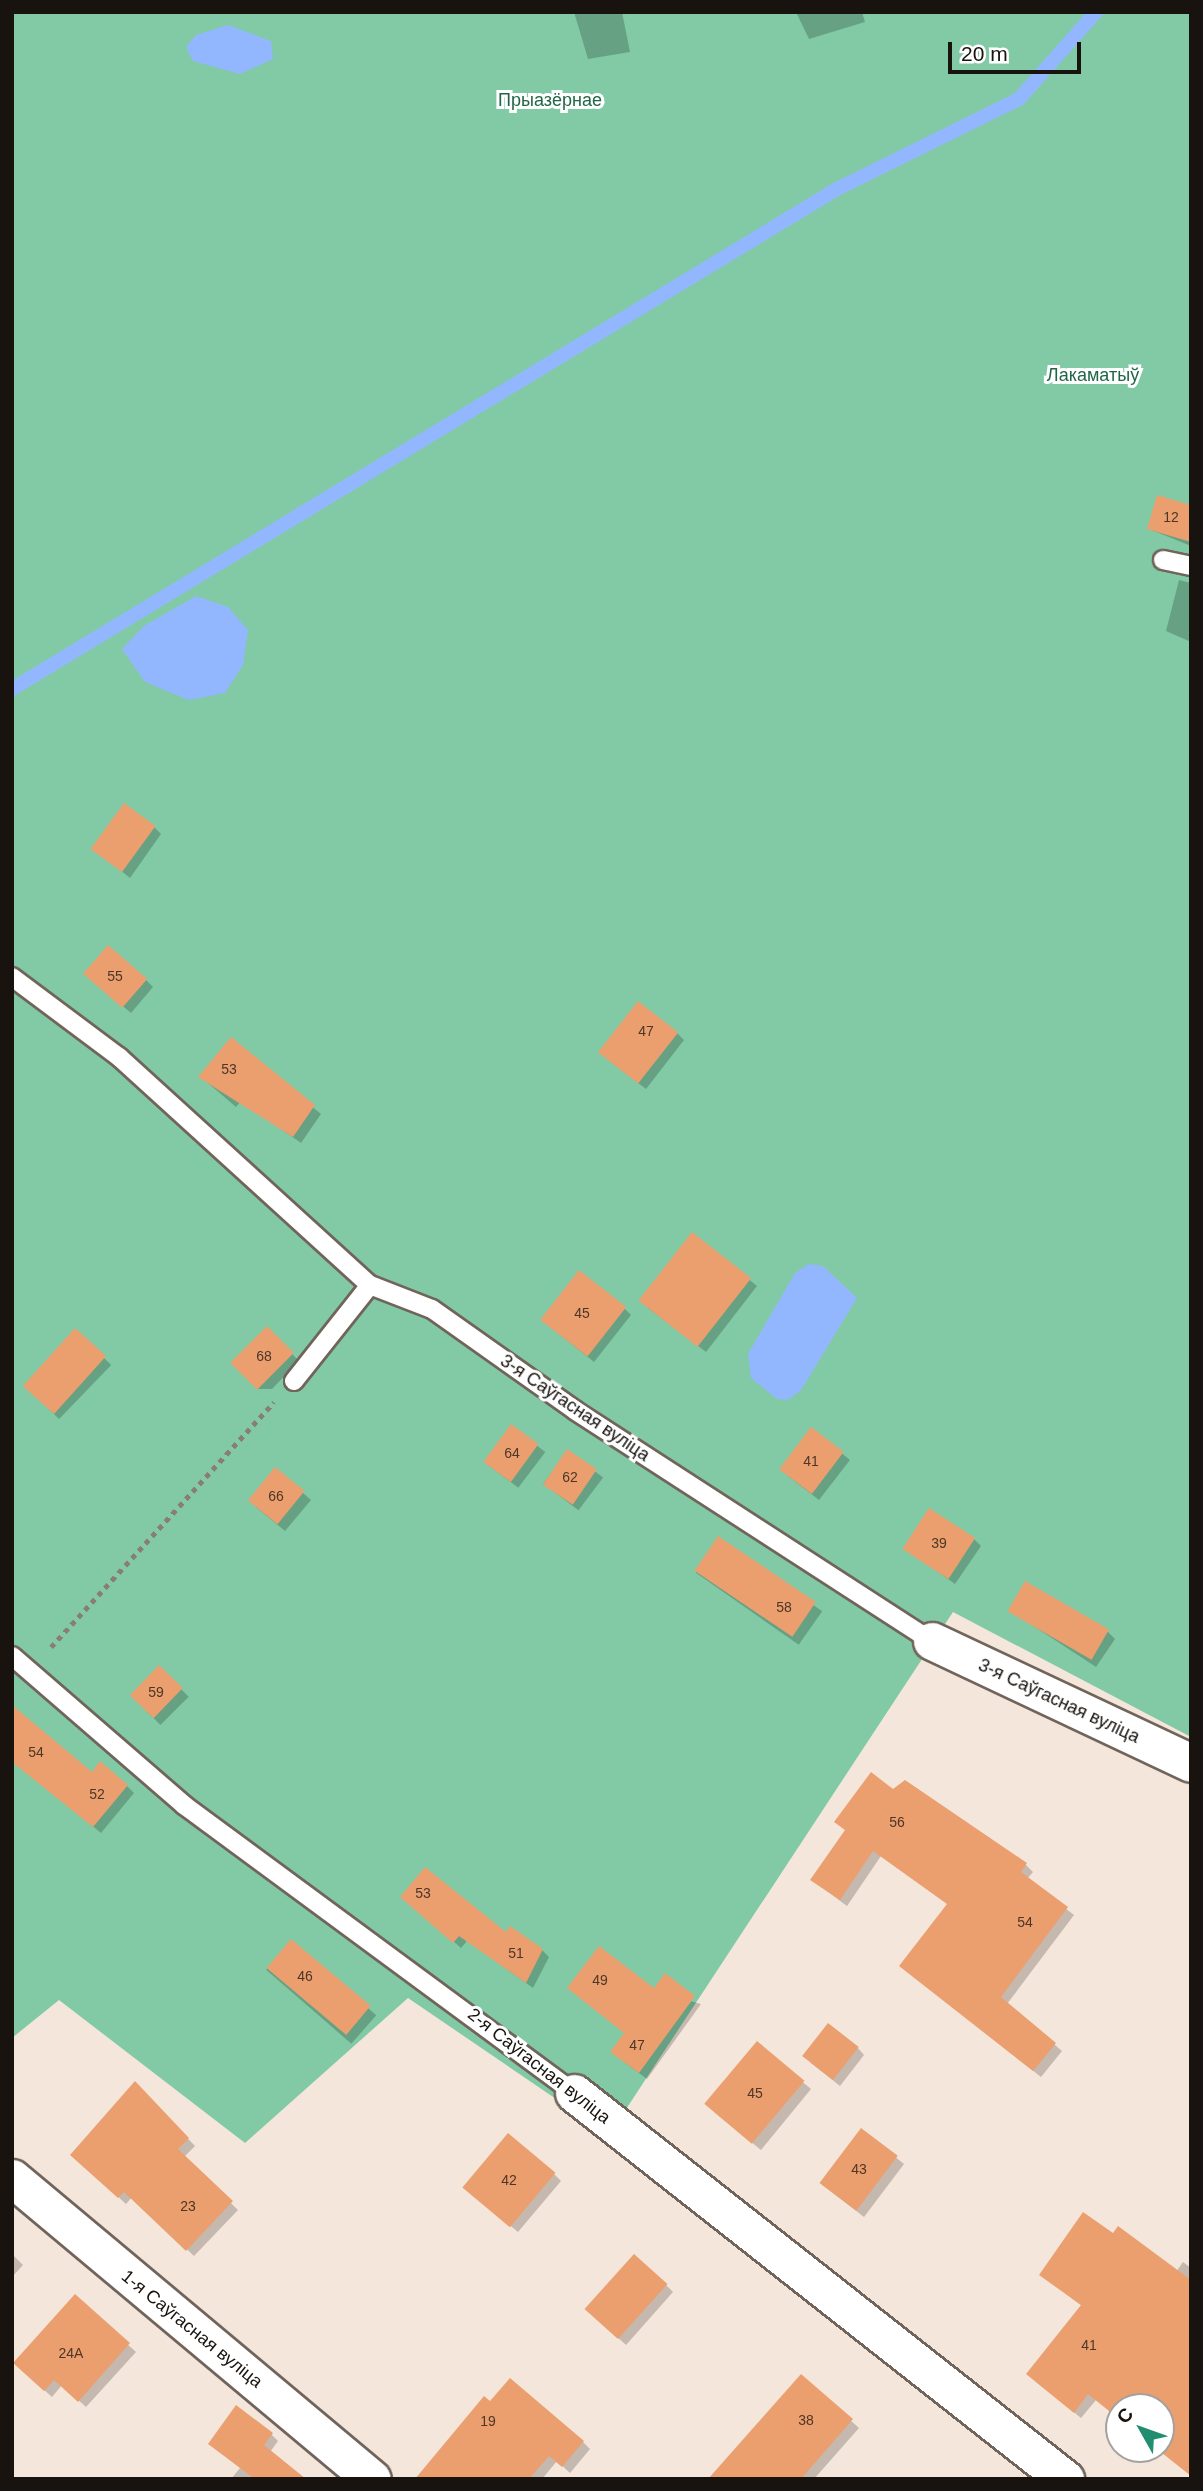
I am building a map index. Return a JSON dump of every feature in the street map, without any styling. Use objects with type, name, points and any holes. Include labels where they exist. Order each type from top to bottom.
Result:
[{"type":"street","name":"3-я Саўгасная вуліца","points":[[932,1640],[1191,1763]]},
{"type":"street","name":"2-я Саўгасная вуліца","points":[[574,2092],[1065,2479]]},
{"type":"street","name":"1-я Саўгасная вуліца","points":[[12,2178],[372,2479]]},
{"type":"lane","points":[[1163,559],[1191,566]]},
{"type":"lane","name":"3-я Саўгасная вуліца","points":[[12,977],[119,1057],[370,1285],[432,1310],[576,1411],[932,1640]]},
{"type":"lane","points":[[294,1381],[370,1285]]},
{"type":"lane","name":"2-я Саўгасная вуліца","points":[[12,1656],[184,1805],[574,2092]]},
{"type":"path","points":[[30,1671],[294,1381]]},
{"type":"green space","points":[[12,12],[1191,12],[1191,1737],[953,1612],[609,2135],[408,1998],[245,2143],[59,2000],[12,2038]]},
{"type":"water","points":[[228,25],[271,41],[273,59],[240,74],[193,61],[186,47],[196,35]]},
{"type":"water","points":[[196,596],[228,607],[248,630],[243,665],[225,693],[189,700],[145,682],[122,649],[144,626]]},
{"type":"water","points":[[809,1264],[823,1266],[857,1298],[801,1390],[788,1400],[777,1399],[751,1378],[748,1354],[795,1273]]},
{"type":"building","points":[[1157,495],[1191,505],[1191,542],[1147,529]]},
{"type":"building","points":[[124,803],[156,826],[122,872],[90,849]]},
{"type":"building","points":[[108,945],[147,979],[122,1008],[83,974]]},
{"type":"building","points":[[638,1001],[678,1032],[638,1084],[598,1052]]},
{"type":"building","points":[[231,1037],[315,1105],[293,1137],[198,1077]]},
{"type":"building","points":[[692,1232],[751,1278],[698,1347],[638,1301]]},
{"type":"building","points":[[579,1270],[626,1307],[587,1357],[540,1320]]},
{"type":"building","points":[[267,1326],[294,1353],[257,1390],[230,1363]]},
{"type":"building","points":[[75,1328],[106,1356],[54,1414],[23,1386]]},
{"type":"building","points":[[511,1424],[539,1444],[511,1482],[483,1462]]},
{"type":"building","points":[[811,1427],[844,1452],[812,1494],[779,1469]]},
{"type":"building","points":[[567,1449],[597,1469],[573,1505],[543,1485]]},
{"type":"building","points":[[275,1467],[305,1491],[277,1524],[248,1500]]},
{"type":"building","points":[[929,1508],[975,1538],[948,1579],[902,1549]]},
{"type":"building","points":[[718,1536],[816,1602],[792,1637],[695,1571]]},
{"type":"building","points":[[1025,1581],[1109,1630],[1092,1660],[1008,1611]]},
{"type":"building","points":[[159,1665],[183,1688],[154,1718],[130,1695]]},
{"type":"building","points":[[12,1705],[92,1772],[100,1761],[128,1785],[93,1827],[12,1762]]},
{"type":"building","points":[[871,1772],[893,1789],[905,1780],[1027,1863],[1021,1872],[1068,1907],[1001,1997],[1056,2043],[1033,2071],[899,1966],[947,1904],[873,1851],[840,1900],[810,1880],[845,1830],[834,1822]]},
{"type":"building","points":[[425,1867],[506,1932],[510,1926],[543,1949],[526,1983],[459,1936],[453,1943],[400,1897]]},
{"type":"building","points":[[291,1939],[371,2006],[346,2035],[267,1968]]},
{"type":"building","points":[[599,1946],[654,1988],[665,1973],[695,1996],[639,2073],[610,2052],[624,2033],[567,1988]]},
{"type":"building","points":[[828,2023],[859,2047],[833,2080],[802,2056]]},
{"type":"building","points":[[757,2041],[804,2081],[752,2144],[704,2104]]},
{"type":"building","points":[[135,2081],[189,2138],[178,2149],[233,2201],[186,2251],[124,2192],[118,2198],[70,2155]]},
{"type":"building","points":[[861,2128],[898,2156],[856,2211],[819,2183]]},
{"type":"building","points":[[508,2133],[555,2173],[510,2227],[462,2187]]},
{"type":"building","points":[[1083,2212],[1113,2233],[1118,2226],[1191,2280],[1191,2476],[1175,2463],[1175,2393],[1105,2393],[1105,2408],[1088,2394],[1074,2413],[1026,2374],[1081,2305],[1039,2275]]},
{"type":"building","points":[[634,2254],[667,2284],[618,2339],[584,2309]]},
{"type":"building","points":[[75,2294],[130,2343],[78,2402],[54,2380],[44,2391],[13,2363]]},
{"type":"building","points":[[801,2374],[853,2419],[801,2479],[708,2479]]},
{"type":"building","points":[[510,2378],[584,2441],[562,2467],[549,2456],[529,2479],[415,2479],[484,2396],[490,2401]]},
{"type":"building","points":[[236,2405],[273,2433],[264,2445],[306,2479],[255,2479],[208,2444]]},
{"type":"waterway","points":[[12,689],[837,189],[1019,99],[1096,12]]},
{"type":"park label","name":"Прыазёрнае","points":[[550,100]]},
{"type":"park label","name":"Лакаматыў","points":[[1093,375]]}]
